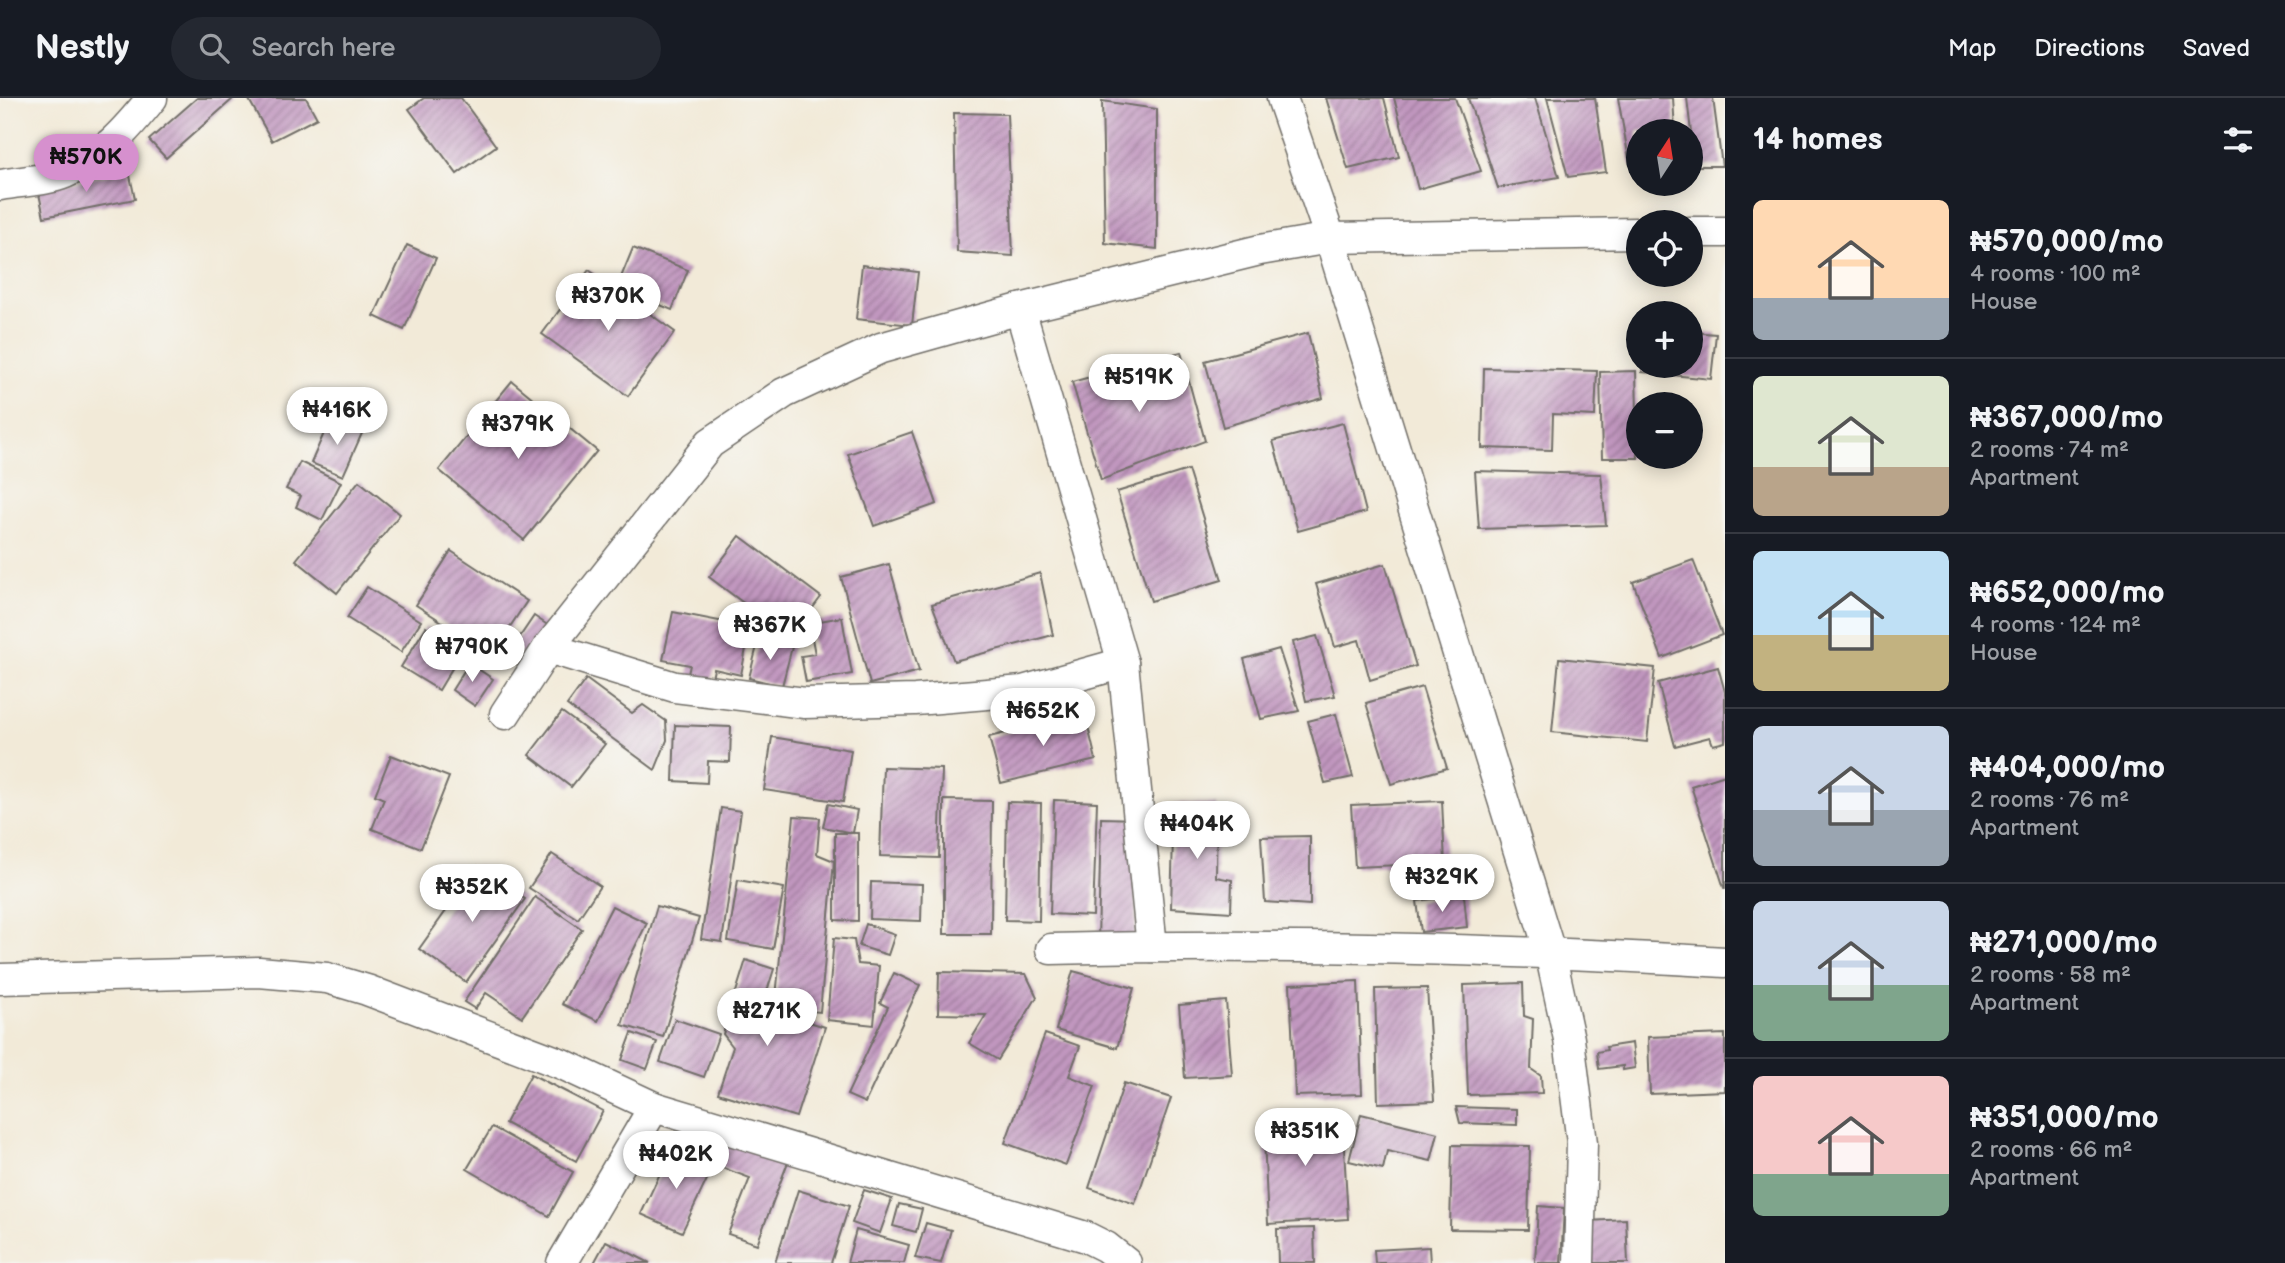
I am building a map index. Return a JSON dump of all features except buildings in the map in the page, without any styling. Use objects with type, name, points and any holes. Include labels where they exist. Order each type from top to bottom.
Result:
[{"type":"street","points":[[0,185],[64,173],[94,156],[126,130],[152,98]]},
{"type":"street","points":[[1282,98],[1330,238],[1550,952],[1569,1039],[1582,1143],[1579,1263]]},
{"type":"street","points":[[1703,232],[1725,232]]},
{"type":"street","points":[[505,714],[548,648],[710,443],[784,393],[881,348],[1020,309],[1260,250],[1330,238],[1626,233]]},
{"type":"street","points":[[1020,309],[1123,663],[1152,947]]},
{"type":"street","points":[[548,648],[676,687],[805,703],[915,700],[1023,691],[1123,663]]},
{"type":"street","points":[[1051,949],[1152,947],[1550,952],[1725,961]]},
{"type":"street","points":[[0,979],[259,972],[327,978],[367,990],[562,1064],[654,1107],[1086,1237],[1106,1247],[1126,1263]]},
{"type":"street","points":[[562,1263],[654,1107]]}]
